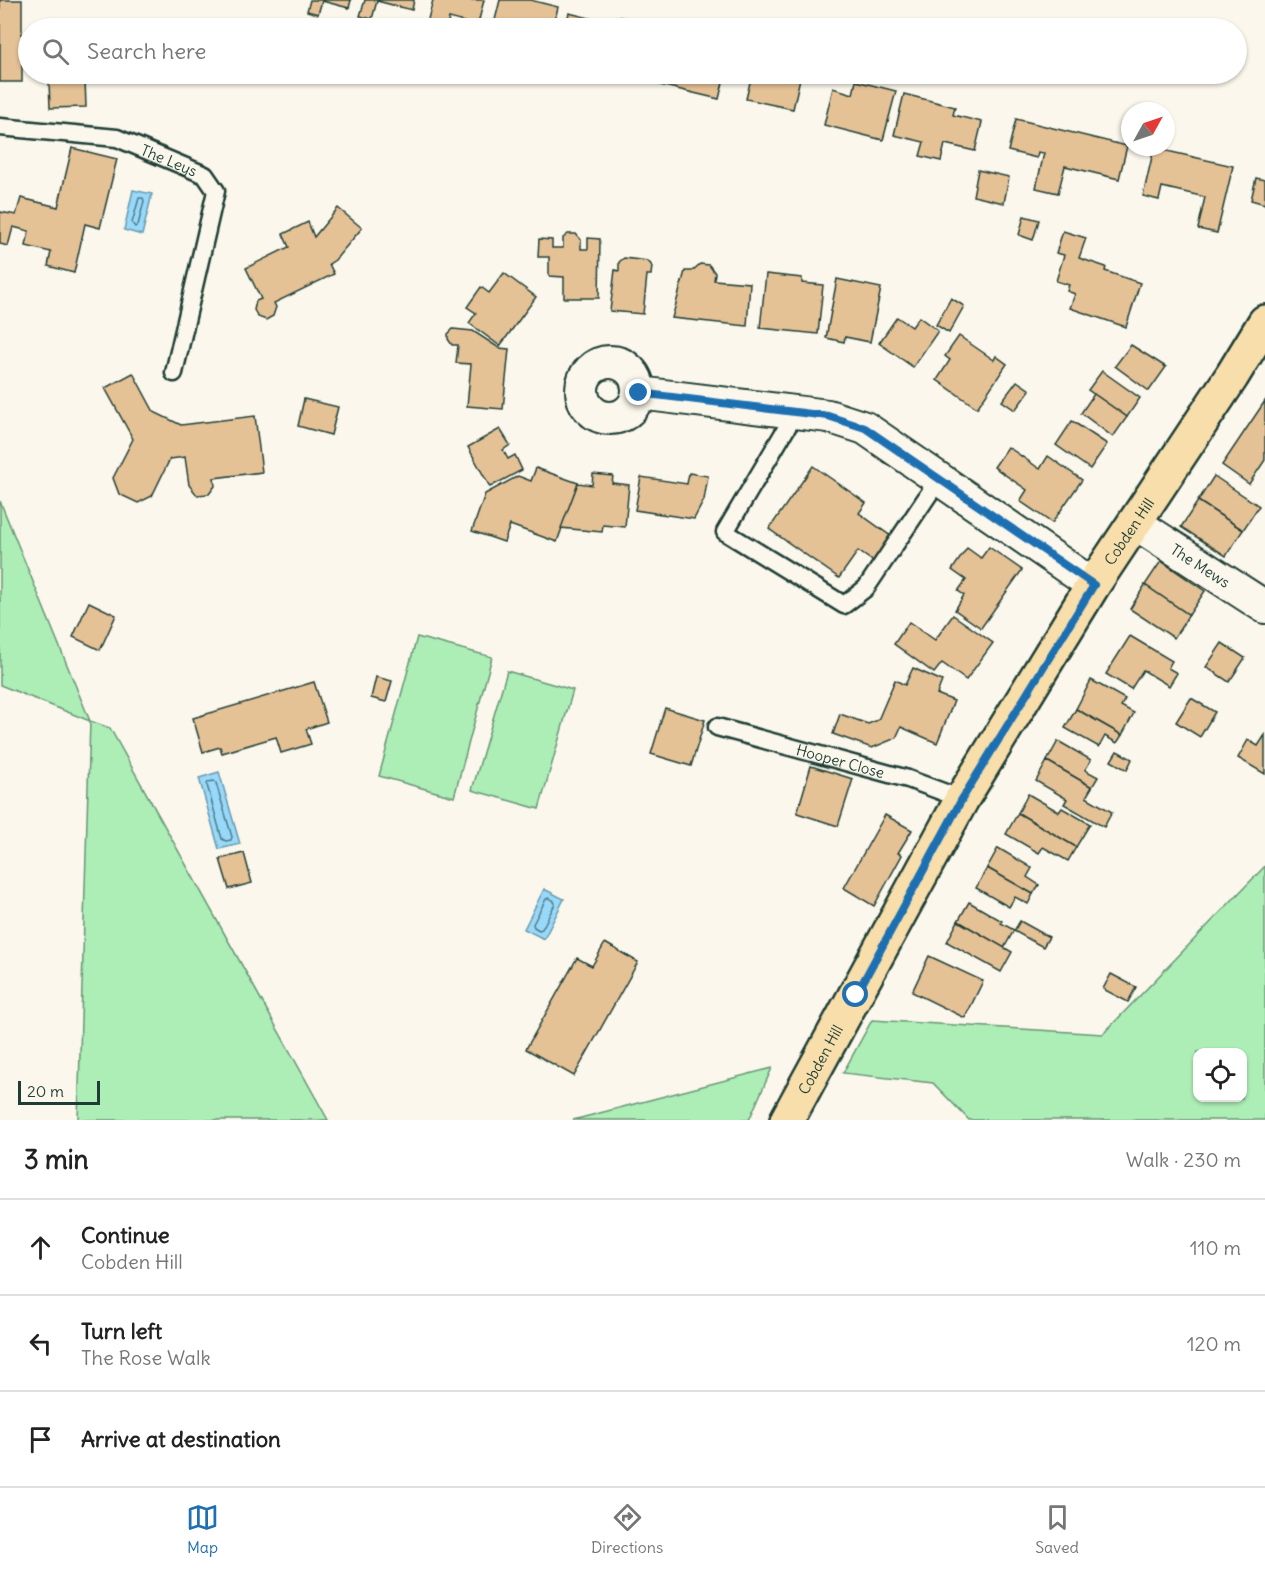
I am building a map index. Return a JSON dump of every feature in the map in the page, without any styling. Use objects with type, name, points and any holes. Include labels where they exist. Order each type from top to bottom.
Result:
[{"type":"main road","name":"Cobden Hill","points":[[787,1120],[962,799],[1094,585],[1233,376],[1265,322]]},
{"type":"street","points":[[639,393],[828,416],[865,428],[1094,585]]},
{"type":"street","name":"The Mews","points":[[1135,523],[1265,607]]},
{"type":"lane","name":"The Leys","points":[[0,127],[117,138],[205,175],[216,191],[174,374]]},
{"type":"lane","points":[[796,412],[725,532],[844,605],[866,588],[939,479]]},
{"type":"lane","name":"Hooper Close","points":[[717,727],[908,778],[962,799]]},
{"type":"green space","points":[[0,501],[90,721],[0,685]]},
{"type":"green space","points":[[417,637],[492,657],[454,797],[379,776]]},
{"type":"green space","points":[[507,671],[573,690],[539,809],[472,790]]},
{"type":"green space","points":[[90,721],[110,728],[328,1120],[78,1120]]},
{"type":"green space","points":[[1265,866],[1265,1120],[969,1120],[933,1083],[843,1073],[872,1020],[1103,1034]]},
{"type":"green space","points":[[772,1068],[749,1120],[573,1120]]},
{"type":"water","points":[[133,190],[152,194],[142,235],[124,230]]},
{"type":"water","points":[[219,772],[240,844],[219,849],[199,778]]},
{"type":"water","points":[[544,889],[564,899],[544,939],[524,929]]},
{"type":"building","points":[[0,0],[22,0],[22,18],[18,18],[18,82],[0,82]]},
{"type":"building","points":[[310,0],[351,0],[349,8],[322,1],[318,14],[307,11]]},
{"type":"building","points":[[365,0],[414,0],[412,10],[377,1],[372,18],[360,16]]},
{"type":"building","points":[[433,0],[484,0],[480,18],[428,18]]},
{"type":"building","points":[[500,0],[530,0],[558,7],[555,18],[496,18]]},
{"type":"building","points":[[569,13],[589,18],[568,18]]},
{"type":"building","points":[[49,84],[85,84],[86,107],[50,108]]},
{"type":"building","points":[[660,84],[723,84],[719,99]]},
{"type":"building","points":[[750,84],[799,84],[793,109],[746,99]]},
{"type":"building","points":[[855,84],[868,84],[896,91],[883,140],[824,125],[833,88],[853,94]]},
{"type":"building","points":[[904,94],[955,107],[953,115],[982,122],[975,151],[945,144],[941,161],[920,156],[924,142],[894,135]]},
{"type":"building","points":[[1016,119],[1121,145],[1121,156],[1125,156],[1119,179],[1065,166],[1058,193],[1036,188],[1044,153],[1038,152],[1037,158],[1008,151]]},
{"type":"building","points":[[72,148],[117,159],[100,228],[85,224],[74,273],[48,266],[51,252],[26,246],[29,231],[13,227],[8,246],[0,244],[0,212],[16,215],[21,198],[58,207]]},
{"type":"building","points":[[1175,153],[1233,166],[1217,233],[1198,229],[1205,197],[1162,187],[1159,200],[1143,196],[1152,156],[1175,156]]},
{"type":"building","points":[[978,170],[1009,177],[1004,203],[973,196]]},
{"type":"building","points":[[1256,178],[1265,180],[1265,204],[1251,200]]},
{"type":"building","points":[[338,208],[362,228],[329,264],[334,274],[274,303],[276,307],[273,316],[266,320],[258,317],[254,310],[256,301],[261,299],[246,268],[289,247],[283,234],[308,222],[314,237]]},
{"type":"building","points":[[1024,216],[1039,220],[1033,240],[1019,235]]},
{"type":"building","points":[[1063,231],[1086,238],[1079,258],[1106,267],[1105,271],[1140,283],[1126,327],[1070,308],[1075,294],[1067,291],[1069,285],[1056,281],[1064,255],[1056,253]]},
{"type":"building","points":[[568,234],[576,234],[581,240],[581,249],[588,249],[588,238],[600,239],[599,298],[564,298],[564,277],[549,276],[549,257],[538,257],[539,239],[552,240],[552,248],[563,248],[563,238]]},
{"type":"building","points":[[624,258],[648,261],[652,266],[651,275],[647,275],[643,314],[610,311],[615,270],[619,271],[619,262]]},
{"type":"building","points":[[700,264],[709,265],[715,273],[714,280],[750,283],[747,326],[672,318],[685,271],[692,271]]},
{"type":"building","points":[[504,273],[536,297],[500,346],[469,323],[476,313],[467,307],[481,287],[489,293]]},
{"type":"building","points":[[766,274],[802,278],[802,283],[823,285],[818,334],[760,328]]},
{"type":"building","points":[[837,279],[881,288],[870,342],[845,337],[844,342],[826,338]]},
{"type":"building","points":[[951,298],[964,306],[949,333],[936,325]]},
{"type":"building","points":[[897,317],[912,327],[919,317],[938,331],[913,367],[879,343]]},
{"type":"building","points":[[453,329],[473,331],[499,348],[509,349],[503,409],[467,406],[471,364],[456,363],[458,345],[452,345],[448,339],[448,334]]},
{"type":"building","points":[[959,336],[994,360],[996,356],[1007,364],[977,408],[937,380],[950,360],[945,356]]},
{"type":"building","points":[[1131,345],[1166,367],[1149,391],[1115,366]]},
{"type":"building","points":[[1102,371],[1140,398],[1127,417],[1088,390]]},
{"type":"building","points":[[133,373],[154,412],[181,425],[255,416],[262,472],[214,478],[215,486],[209,494],[197,495],[189,485],[185,457],[170,459],[152,496],[138,503],[119,494],[113,478],[133,439],[105,388]]},
{"type":"building","points":[[1017,381],[1030,390],[1015,410],[1002,401]]},
{"type":"building","points":[[1094,394],[1127,417],[1113,437],[1081,413]]},
{"type":"building","points":[[304,399],[338,407],[331,435],[298,426]]},
{"type":"building","points":[[1265,401],[1265,460],[1249,484],[1222,465]]},
{"type":"building","points":[[1072,421],[1107,444],[1090,469],[1056,445]]},
{"type":"building","points":[[500,429],[510,445],[503,450],[508,459],[515,455],[522,470],[490,487],[468,447]]},
{"type":"building","points":[[1008,447],[1040,469],[1048,456],[1082,480],[1052,523],[1020,501],[1027,490],[994,467]]},
{"type":"building","points":[[813,466],[866,503],[859,513],[892,537],[874,562],[858,551],[839,578],[769,529]]},
{"type":"building","points":[[536,468],[578,483],[557,542],[510,525],[504,542],[472,531],[485,494],[518,476],[531,481]]},
{"type":"building","points":[[689,473],[708,476],[704,500],[694,519],[635,510],[641,477],[687,484]]},
{"type":"building","points":[[593,474],[613,476],[612,483],[629,485],[625,527],[603,525],[602,532],[561,528],[578,483],[592,485]]},
{"type":"building","points":[[1214,476],[1259,506],[1243,530],[1198,501]]},
{"type":"building","points":[[1198,501],[1243,530],[1226,556],[1181,527]]},
{"type":"building","points":[[989,547],[1022,570],[981,628],[955,610],[964,595],[958,591],[966,580],[952,570],[967,548],[981,558]]},
{"type":"building","points":[[1161,561],[1205,591],[1189,615],[1145,585]]},
{"type":"building","points":[[1145,585],[1189,615],[1174,638],[1130,609]]},
{"type":"building","points":[[89,602],[116,615],[100,650],[73,637]]},
{"type":"building","points":[[953,615],[993,643],[966,680],[942,663],[934,673],[894,644],[909,622],[935,640]]},
{"type":"building","points":[[1130,636],[1172,661],[1168,668],[1177,673],[1169,686],[1143,670],[1131,689],[1106,674]]},
{"type":"building","points":[[1222,643],[1245,658],[1229,682],[1206,667]]},
{"type":"building","points":[[913,668],[942,681],[937,694],[954,701],[937,743],[901,727],[896,738],[872,748],[833,734],[840,714],[868,724],[878,720],[895,680],[905,685]]},
{"type":"building","points":[[376,677],[392,681],[386,702],[371,698]]},
{"type":"building","points":[[1091,680],[1125,699],[1121,706],[1134,713],[1122,735],[1076,709]]},
{"type":"building","points":[[314,682],[327,722],[306,729],[311,744],[281,753],[276,737],[222,753],[220,747],[203,752],[193,718]]},
{"type":"building","points":[[1191,698],[1215,712],[1200,737],[1176,722]]},
{"type":"building","points":[[665,708],[705,720],[691,766],[651,754]]},
{"type":"building","points":[[1076,709],[1122,735],[1117,743],[1105,736],[1099,747],[1065,728]]},
{"type":"building","points":[[1265,735],[1265,774],[1238,758],[1248,740],[1258,746]]},
{"type":"building","points":[[1058,741],[1091,760],[1085,770],[1098,777],[1092,787],[1047,761]]},
{"type":"building","points":[[1117,751],[1132,759],[1127,770],[1111,761]]},
{"type":"building","points":[[1047,761],[1092,787],[1086,797],[1112,812],[1104,827],[1064,804],[1067,799],[1036,781]]},
{"type":"building","points":[[811,766],[853,779],[838,826],[797,813]]},
{"type":"building","points":[[1028,794],[1059,812],[1062,808],[1090,824],[1076,847],[1018,813]]},
{"type":"building","points":[[1018,813],[1076,847],[1068,861],[1043,847],[1039,853],[1006,834]]},
{"type":"building","points":[[885,815],[912,830],[898,853],[902,855],[874,906],[844,888]]},
{"type":"building","points":[[998,848],[1032,868],[1027,877],[1039,885],[1033,894],[987,868]]},
{"type":"building","points":[[244,853],[252,883],[229,889],[220,859]]},
{"type":"building","points":[[987,868],[1033,894],[1028,904],[1015,897],[1009,907],[976,888]]},
{"type":"building","points":[[969,902],[1014,930],[1004,948],[958,921]]},
{"type":"building","points":[[958,921],[1012,952],[1001,972],[947,942]]},
{"type":"building","points":[[1020,921],[1049,937],[1043,947],[1014,931]]},
{"type":"building","points":[[605,943],[638,962],[574,1076],[526,1049],[577,958],[592,966]]},
{"type":"building","points":[[929,956],[983,981],[965,1018],[912,992]]},
{"type":"building","points":[[1111,974],[1136,987],[1128,1002],[1103,989]]},
{"type":"route","points":[[639,393],[828,416],[865,428],[1094,585],[962,799],[856,995]]}]
